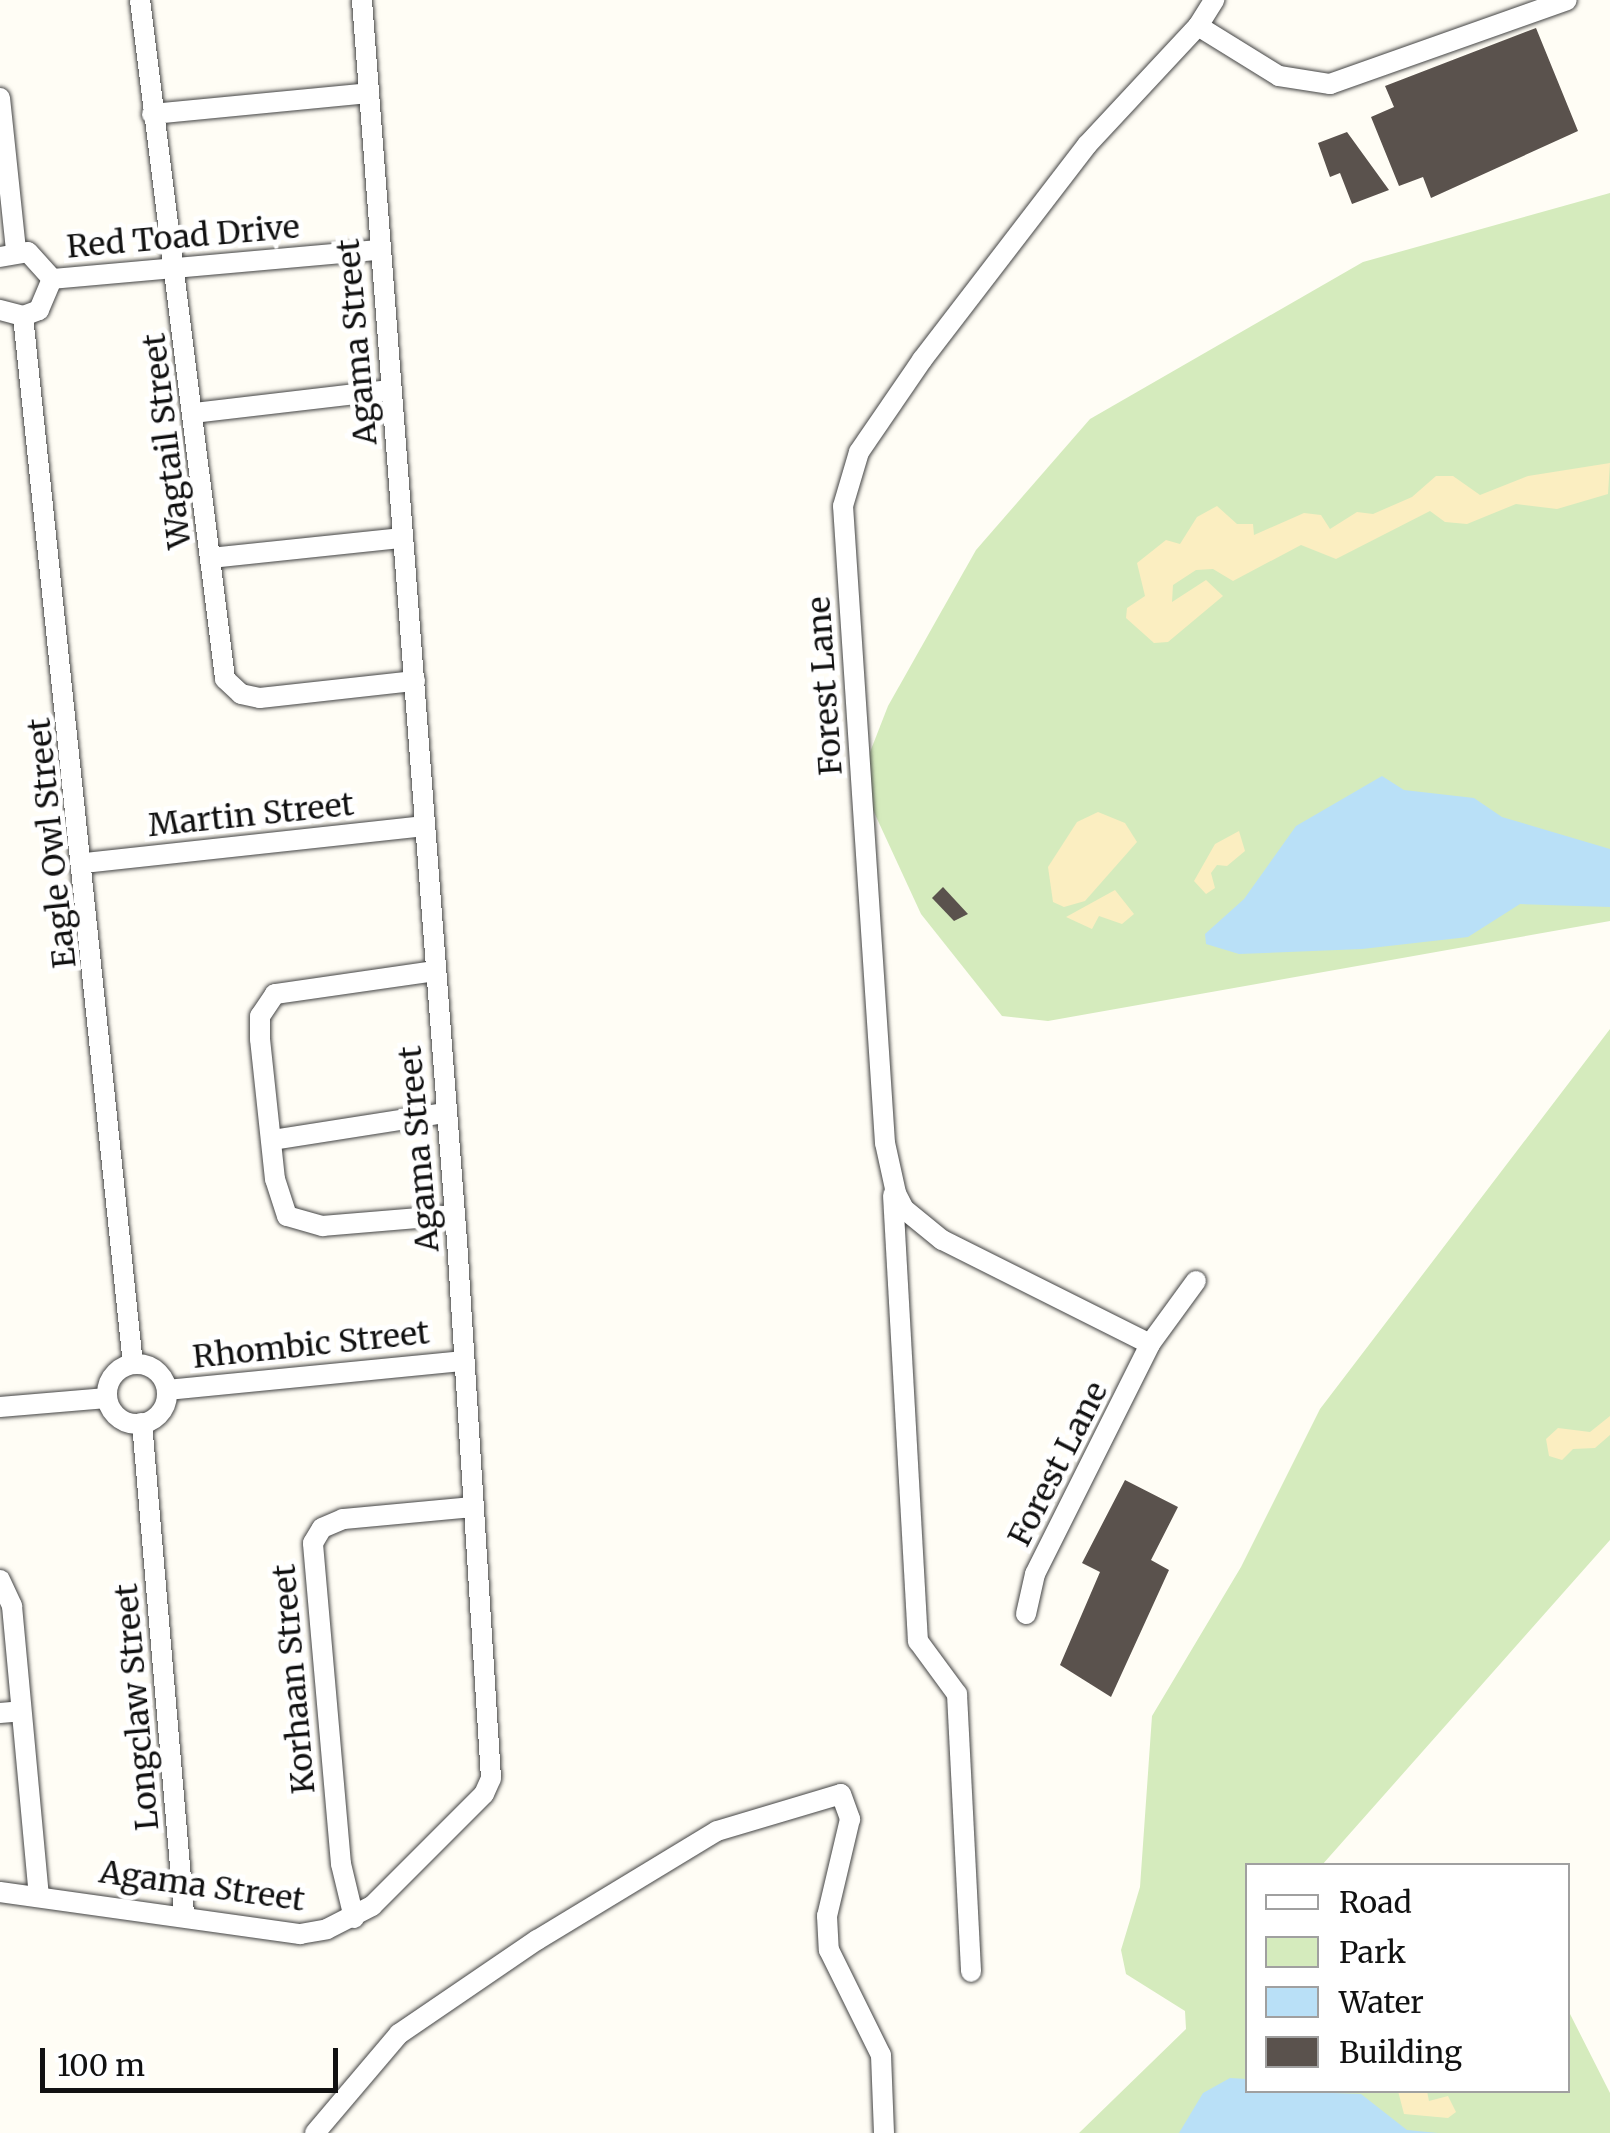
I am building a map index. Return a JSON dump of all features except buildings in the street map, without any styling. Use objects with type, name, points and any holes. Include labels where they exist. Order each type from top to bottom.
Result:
[{"type":"street","name":"Wagtail Street","points":[[140,0],[194,412],[221,665],[234,690],[260,698],[415,681]]},
{"type":"street","name":"Agama Street","points":[[0,1892],[184,1914],[300,1934],[354,1918],[475,1803],[491,1778],[455,1215],[362,0]]},
{"type":"street","name":"Forest Lane","points":[[1150,1344],[930,1233],[904,1210],[892,1178],[847,586],[846,482],[883,415],[1087,146],[1198,26],[1214,0]]},
{"type":"street","points":[[1198,26],[1280,76],[1330,84],[1567,0]]},
{"type":"street","points":[[152,114],[369,93]]},
{"type":"street","points":[[0,98],[8,254],[39,258],[52,279],[39,310],[23,316],[0,310]]},
{"type":"street","name":"Red Toad Drive","points":[[52,279],[380,250]]},
{"type":"street","name":"Eagle Owl Street","points":[[23,316],[84,863],[133,1364]]},
{"type":"street","points":[[194,412],[392,390]]},
{"type":"street","points":[[211,558],[402,538]]},
{"type":"street","name":"Martin Street","points":[[84,863],[424,826]]},
{"type":"street","points":[[435,971],[300,987],[267,1000],[260,1030],[279,1201],[297,1224],[455,1215]]},
{"type":"street","points":[[272,1140],[446,1113]]},
{"type":"street","points":[[892,1178],[918,1641],[956,1694],[971,1972]]},
{"type":"street","name":"Forest Lane","points":[[1026,1614],[1035,1574],[1150,1344],[1196,1280]]},
{"type":"street","name":"Rhombic Street","points":[[166,1390],[462,1361]]},
{"type":"street","points":[[133,1364],[160,1374],[166,1390],[164,1406],[142,1423],[126,1422],[107,1398],[113,1376],[133,1364]]},
{"type":"street","points":[[0,1407],[107,1398]]},
{"type":"street","name":"Longclaw Street","points":[[142,1423],[184,1914]]},
{"type":"street","name":"Korhaan Street","points":[[354,1918],[341,1864],[312,1543],[322,1528],[344,1519],[473,1507]]},
{"type":"street","points":[[0,1580],[12,1606],[10,1712],[39,1895]]},
{"type":"street","points":[[315,2133],[399,2034],[492,1970],[717,1831],[836,1794],[847,1800],[850,1820],[826,1916],[829,1950],[882,2055],[884,2133]]},
{"type":"green space","points":[[1610,193],[1610,921],[1048,1021],[1002,1016],[921,914],[873,810],[865,765],[888,706],[976,550],[1090,419],[1363,262]]},
{"type":"green space","points":[[1610,1029],[1610,1540],[1324,1863],[1245,1863],[1245,2093],[1570,2093],[1570,2014],[1610,2093],[1610,2133],[1079,2133],[1186,2029],[1185,2011],[1126,1974],[1121,1950],[1140,1887],[1152,1716],[1241,1567],[1320,1409]]},
{"type":"sand","points":[[1610,463],[1608,494],[1557,509],[1516,504],[1467,524],[1445,522],[1430,511],[1336,559],[1301,545],[1233,581],[1213,569],[1196,570],[1173,585],[1172,602],[1206,580],[1223,596],[1168,642],[1154,643],[1126,618],[1127,608],[1145,596],[1137,563],[1166,540],[1180,544],[1197,517],[1217,506],[1237,524],[1253,524],[1254,535],[1304,513],[1321,515],[1330,529],[1357,512],[1373,514],[1412,497],[1436,476],[1453,476],[1480,495],[1528,476]]},
{"type":"sand","points":[[1098,812],[1125,823],[1137,842],[1085,901],[1064,907],[1053,902],[1048,867],[1077,822]]},
{"type":"sand","points":[[1239,831],[1245,851],[1227,866],[1217,865],[1211,873],[1215,888],[1206,894],[1194,881],[1215,844]]},
{"type":"sand","points":[[1115,890],[1134,914],[1122,924],[1099,916],[1092,929],[1066,917]]},
{"type":"sand","points":[[1610,1416],[1610,1435],[1595,1448],[1573,1449],[1562,1460],[1549,1456],[1546,1439],[1558,1428],[1590,1432]]},
{"type":"sand","points":[[1399,2093],[1427,2093],[1429,2101],[1448,2096],[1456,2112],[1448,2118],[1404,2114]]},
{"type":"water","points":[[1382,776],[1404,790],[1474,798],[1502,817],[1610,849],[1610,907],[1520,904],[1468,937],[1362,949],[1239,954],[1206,944],[1205,934],[1244,899],[1296,826]]},
{"type":"water","points":[[1230,2078],[1245,2079],[1245,2093],[1361,2094],[1407,2130],[1438,2133],[1179,2133],[1203,2093]]}]
